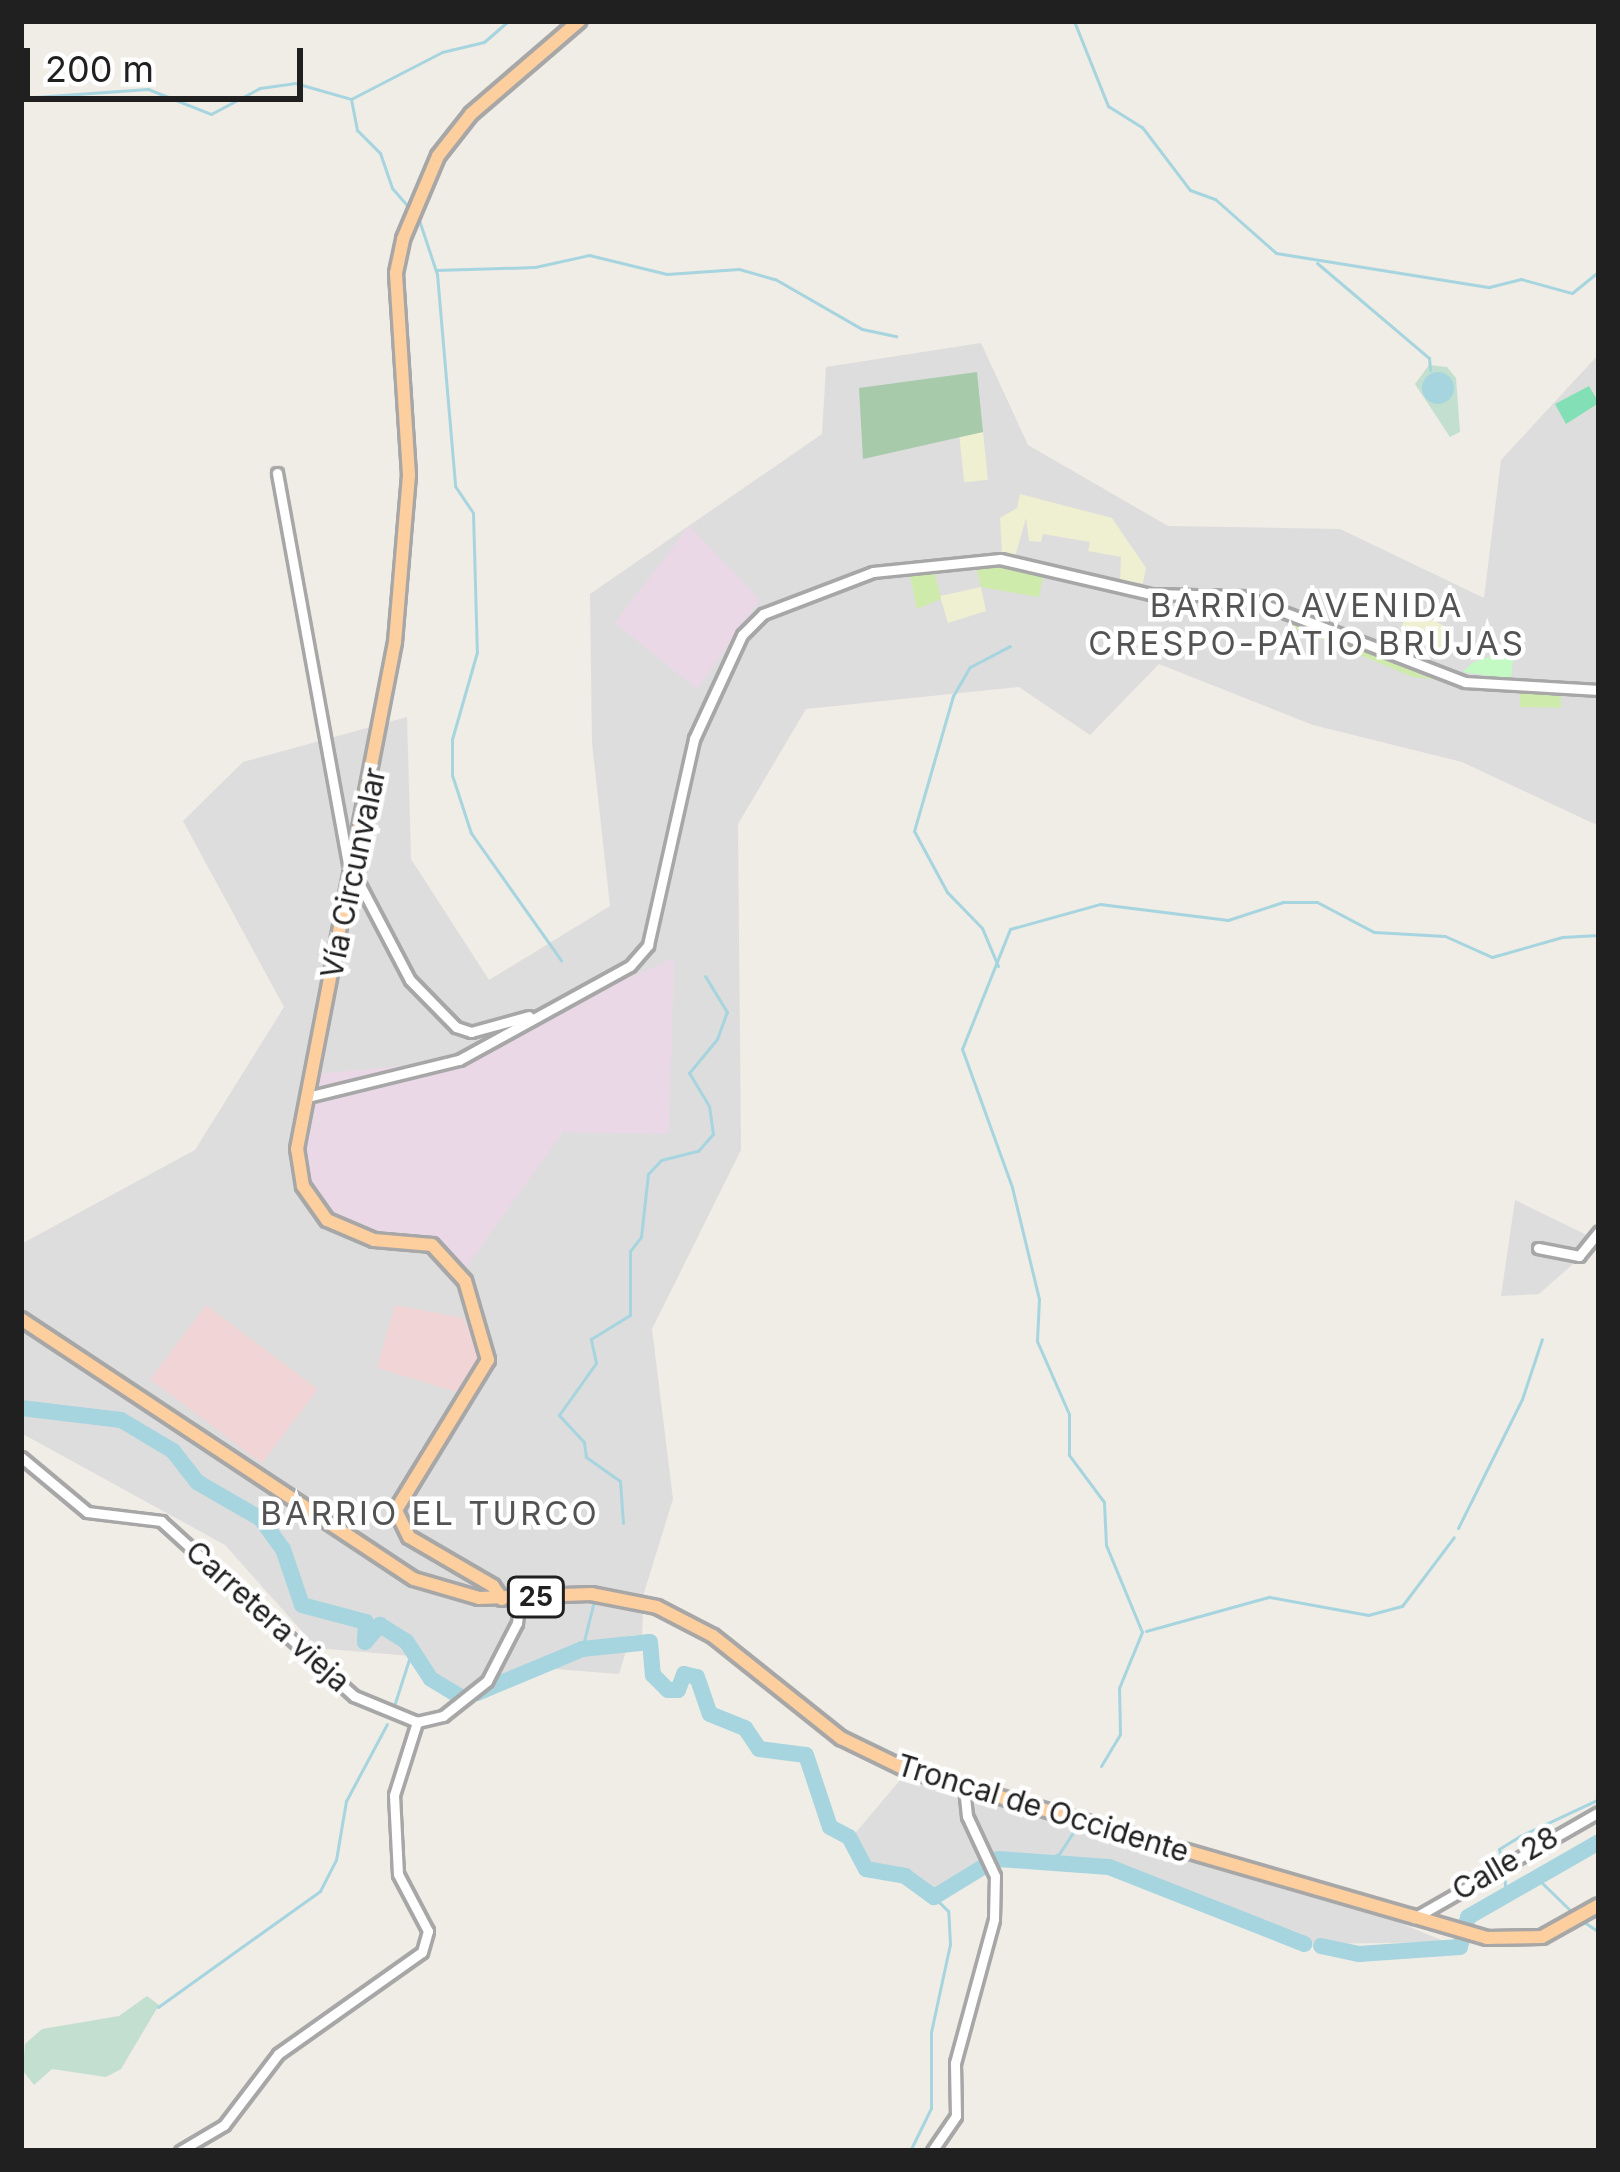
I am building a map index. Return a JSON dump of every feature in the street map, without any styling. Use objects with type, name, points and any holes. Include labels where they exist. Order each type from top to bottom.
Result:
[{"type":"main road","name":"Vía Circunvalar","points":[[502,1599],[494,1586],[423,1550],[396,1510],[417,1467],[478,1385],[488,1360],[480,1319],[442,1250],[374,1240],[318,1210],[298,1167],[307,1096],[355,874],[403,569],[407,398],[396,273],[418,199],[471,114],[579,21]]},
{"type":"main road","name":"Troncal de Occidente","points":[[21,1319],[414,1579],[502,1599],[591,1594],[657,1606],[712,1636],[841,1738],[964,1788],[1476,1935],[1527,1940],[1569,1926],[1599,1905]]},
{"type":"street","points":[[277,473],[335,815],[355,874],[410,980],[456,1027],[471,1032],[534,1015]]},
{"type":"street","points":[[307,1096],[440,1068],[534,1015],[615,978],[648,945],[694,739],[752,622],[873,572],[1000,559],[1150,594],[1242,596],[1466,682],[1599,689]]},
{"type":"street","points":[[1538,1248],[1580,1256],[1599,1231]]},
{"type":"street","name":"Carretera vieja","points":[[21,1457],[87,1512],[161,1521],[355,1696],[417,1722]]},
{"type":"street","points":[[180,2151],[224,2125],[278,2054],[422,1952],[424,1918],[398,1874],[394,1796],[417,1722],[472,1696],[508,1642],[520,1598]]},
{"type":"street","points":[[932,2151],[956,2116],[956,2062],[994,1919],[995,1876],[967,1816],[964,1788]]},
{"type":"street","name":"Calle 28","points":[[1414,1918],[1522,1849],[1599,1812]]},
{"type":"shaded area","points":[[981,343],[1028,445],[1168,526],[1340,529],[1484,598],[1501,460],[1599,354],[1599,826],[1462,762],[1313,725],[1159,664],[1090,735],[1019,687],[806,709],[738,824],[741,1150],[652,1329],[673,1499],[644,1593],[642,1635],[631,1635],[619,1674],[530,1667],[477,1693],[441,1686],[410,1656],[317,1648],[225,1545],[21,1433],[21,1244],[195,1150],[284,1007],[183,821],[243,762],[407,717],[411,859],[489,980],[610,906],[592,743],[590,594],[822,434],[826,367]]},
{"type":"shaded area","points":[[689,526],[760,600],[697,689],[615,623]]},
{"type":"shaded area","points":[[674,958],[669,1134],[563,1132],[460,1276],[448,1250],[418,1236],[373,1242],[335,1228],[308,1195],[300,1165],[306,1075],[435,1063]]},
{"type":"shaded area","points":[[1515,1200],[1599,1241],[1539,1294],[1501,1296]]},
{"type":"shaded area","points":[[206,1305],[318,1389],[262,1464],[150,1379]]},
{"type":"shaded area","points":[[395,1305],[463,1318],[485,1360],[461,1393],[377,1368]]},
{"type":"shaded area","points":[[906,1773],[1342,1899],[1446,1942],[1317,1944],[1107,1870],[999,1859],[935,1893],[906,1873],[880,1872],[852,1837]]},
{"type":"green space","points":[[1429,365],[1447,367],[1456,378],[1460,432],[1450,437],[1415,384]]},
{"type":"green space","points":[[977,372],[983,432],[863,459],[859,388]]},
{"type":"green space","points":[[1589,386],[1599,403],[1566,424],[1555,404]]},
{"type":"green space","points":[[983,432],[988,480],[964,482],[959,435]]},
{"type":"green space","points":[[1020,494],[1112,518],[1146,568],[1143,583],[1120,582],[1121,557],[1088,551],[1090,542],[1043,534],[1041,542],[1029,541],[1026,518],[1015,557],[1002,553],[1000,518],[1017,508]]},
{"type":"green space","points":[[976,565],[1044,571],[1039,597],[981,587]]},
{"type":"green space","points":[[934,570],[941,599],[917,609],[909,571]]},
{"type":"green space","points":[[981,587],[986,611],[948,623],[940,596]]},
{"type":"green space","points":[[1411,609],[1450,629],[1440,653],[1400,629]]},
{"type":"green space","points":[[1290,626],[1440,680],[1413,677]]},
{"type":"green space","points":[[1514,648],[1511,679],[1463,672],[1472,663]]},
{"type":"green space","points":[[1520,692],[1561,693],[1561,708],[1520,707]]},
{"type":"green space","points":[[147,1996],[159,2005],[121,2069],[106,2077],[52,2069],[34,2085],[23,2071],[25,2044],[42,2029],[119,2016]]},
{"type":"water","points":[[1438,372],[1449,377],[1454,388],[1449,399],[1438,404],[1427,399],[1422,388],[1427,377]]},
{"type":"waterway","points":[[21,98],[148,89],[211,114],[260,88],[295,83],[351,99],[442,52],[484,42],[508,21]]},
{"type":"waterway","points":[[1074,21],[1108,106],[1142,127],[1190,190],[1215,199],[1276,253],[1489,287],[1521,279],[1572,293],[1599,271]]},
{"type":"waterway","points":[[351,99],[357,130],[380,153],[392,188],[411,210]]},
{"type":"waterway","points":[[418,217],[437,274],[455,486],[473,513],[477,652],[452,739],[452,775],[471,833],[561,960]]},
{"type":"waterway","points":[[436,270],[535,267],[589,255],[667,274],[739,269],[775,279],[862,329],[896,336]]},
{"type":"waterway","points":[[1317,263],[1429,358],[1430,370]]},
{"type":"waterway","points":[[998,966],[982,928],[947,892],[914,831],[953,696],[970,667],[1010,646]]},
{"type":"waterway","points":[[1101,1766],[1120,1734],[1119,1688],[1142,1632],[1106,1545],[1104,1502],[1069,1455],[1069,1414],[1037,1341],[1039,1299],[1012,1187],[962,1049],[1010,929],[1100,904],[1228,920],[1283,902],[1317,902],[1374,932],[1445,936],[1492,957],[1562,937],[1599,935]]},
{"type":"waterway","points":[[623,1523],[620,1481],[586,1457],[584,1442],[559,1415],[596,1363],[591,1339],[630,1315],[630,1251],[641,1237],[648,1174],[661,1160],[698,1151],[713,1134],[709,1106],[689,1073],[717,1039],[727,1012],[705,976]]},
{"type":"waterway","points":[[1458,1528],[1522,1399],[1542,1339]]},
{"type":"waterway","points":[[21,1408],[121,1420],[173,1451],[197,1482],[261,1519],[283,1549],[302,1605],[366,1622],[365,1642],[380,1625],[406,1641],[431,1679],[461,1697]]},
{"type":"waterway","points":[[1146,1631],[1269,1597],[1368,1615],[1402,1606],[1454,1537]]},
{"type":"waterway","points":[[582,1649],[594,1601]]},
{"type":"waterway","points":[[477,1693],[582,1649],[650,1642],[653,1675],[668,1690],[678,1690],[684,1674],[697,1677],[710,1714],[745,1728],[759,1749],[806,1755],[830,1827],[849,1837],[866,1869],[905,1876],[934,1897],[983,1867]]},
{"type":"waterway","points":[[393,1709],[412,1650]]},
{"type":"waterway","points":[[158,2007],[320,1891],[336,1860],[346,1801],[387,1724]]},
{"type":"waterway","points":[[1502,1862],[1499,1849],[1599,1799]]},
{"type":"waterway","points":[[1033,1866],[1059,1854],[1077,1826]]},
{"type":"waterway","points":[[1321,1946],[1359,1954],[1460,1947],[1468,1917],[1599,1842]]},
{"type":"waterway","points":[[998,1859],[1109,1867],[1304,1944]]},
{"type":"waterway","points":[[1504,1871],[1506,1898]]},
{"type":"waterway","points":[[1540,1881],[1574,1914]]},
{"type":"waterway","points":[[910,2151],[931,2108],[931,2032],[950,1944],[948,1911],[934,1897]]},
{"type":"waterway","points":[[1581,1920],[1599,1932]]},
{"type":"district","name":"BARRIO AVENIDA CRESPO-PATIO BRUJAS","points":[[1307,625]]},
{"type":"district","name":"BARRIO EL TURCO","points":[[430,1514]]}]
